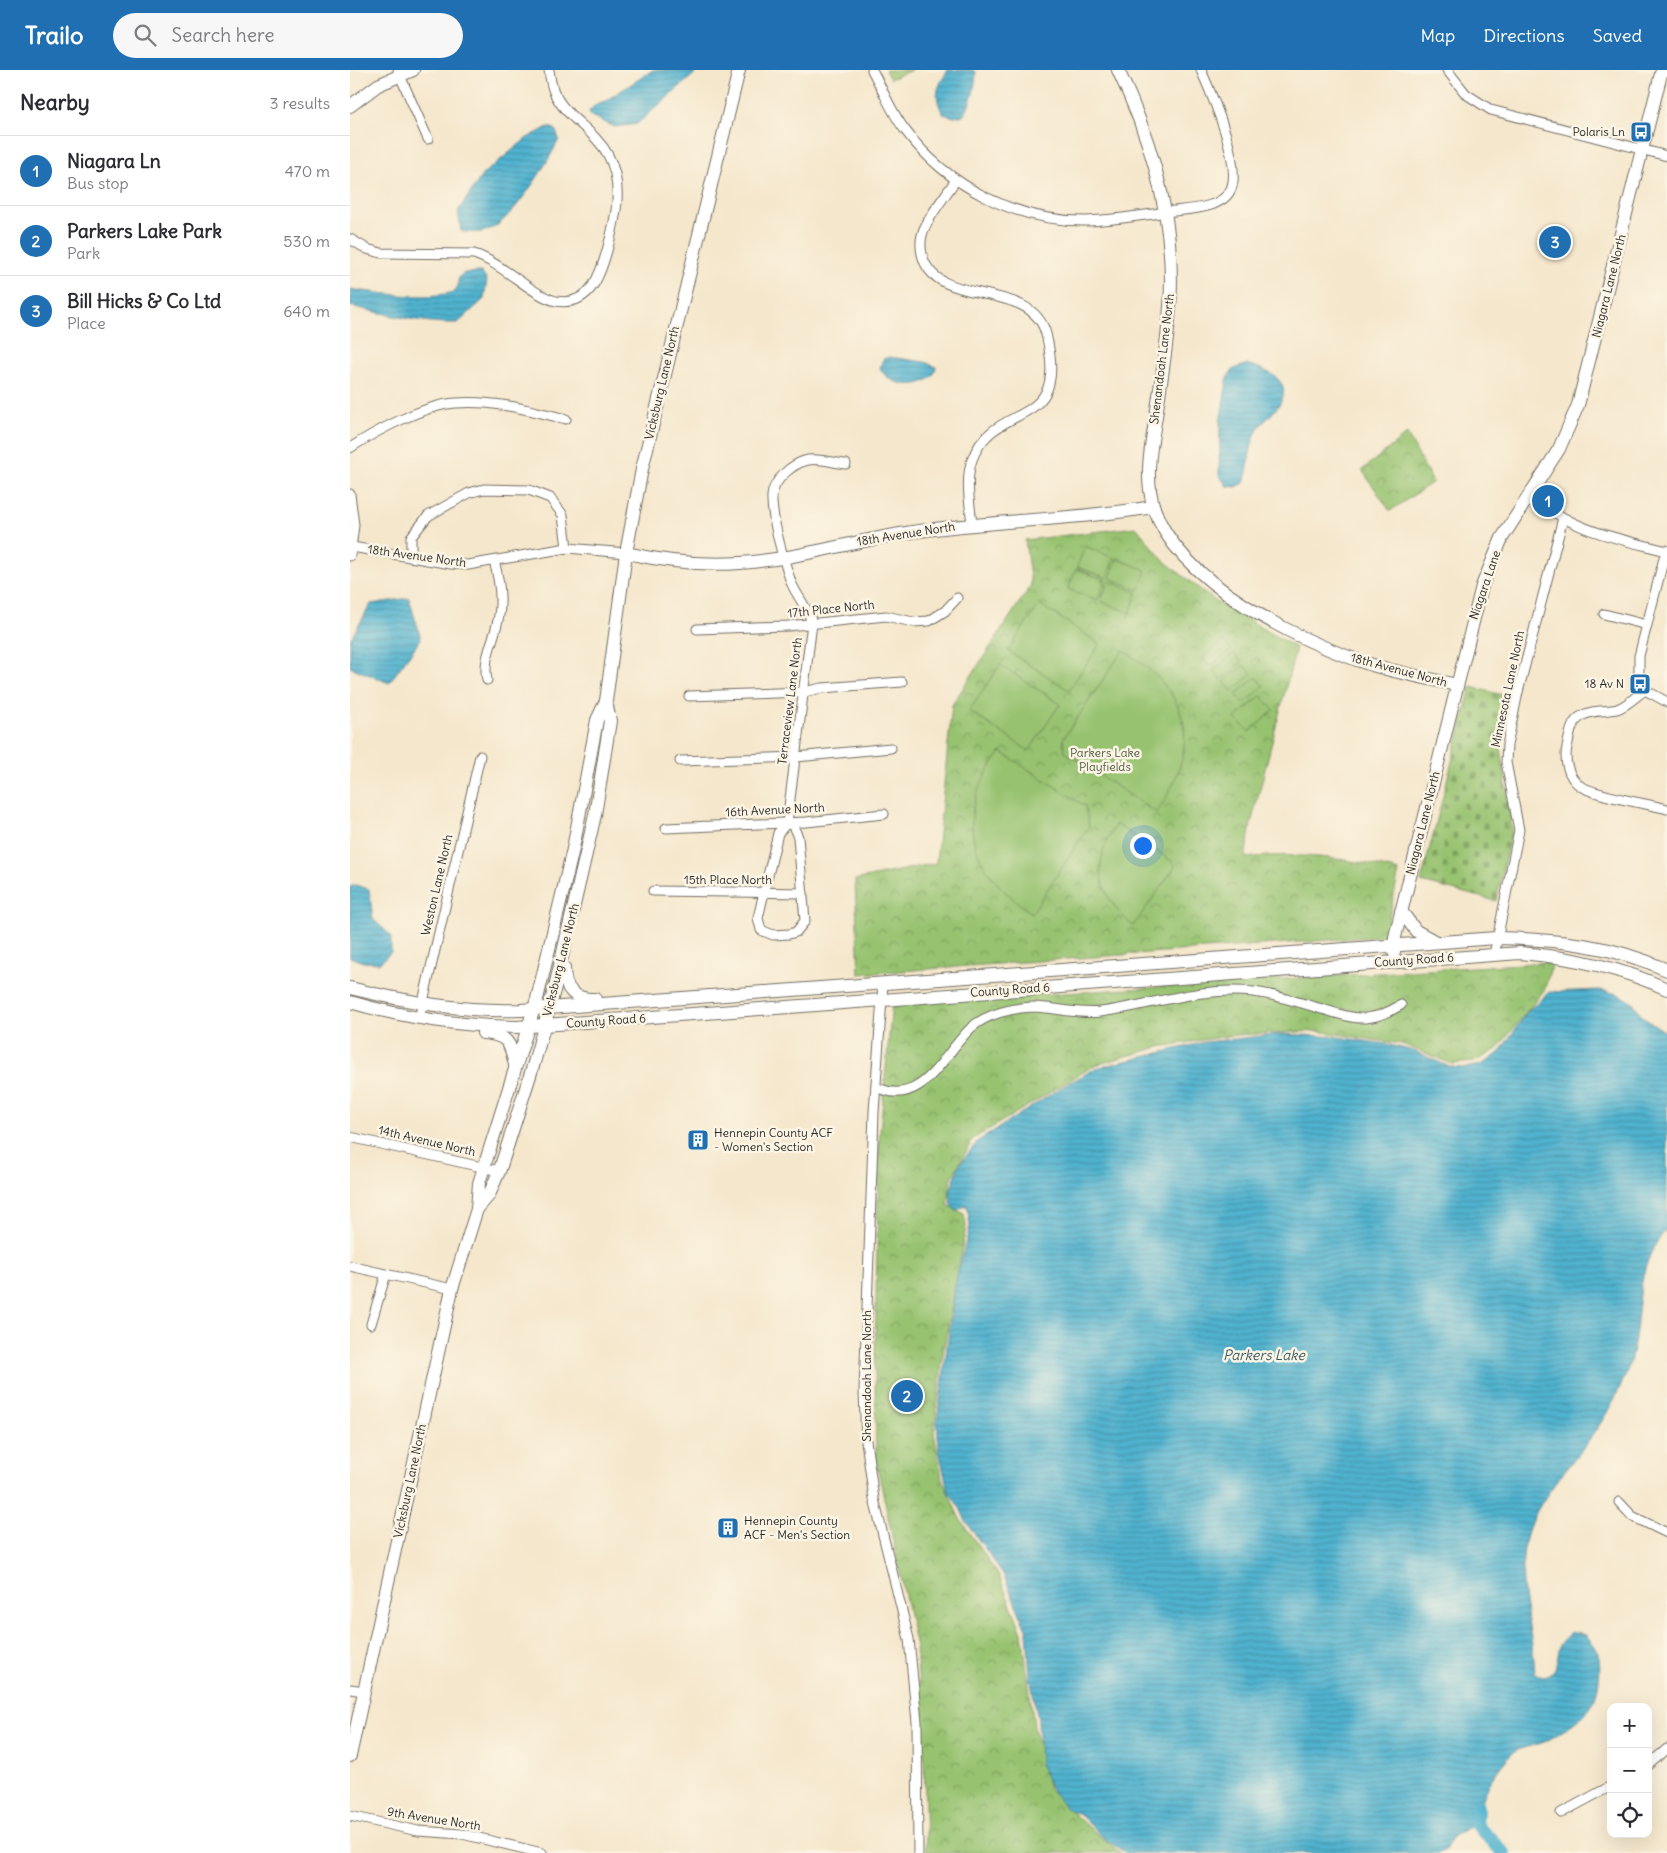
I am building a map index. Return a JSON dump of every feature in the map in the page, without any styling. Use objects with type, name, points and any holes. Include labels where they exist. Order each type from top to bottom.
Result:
[{"type":"main road","points":[[350,106],[399,72],[413,70]]},
{"type":"main road","name":"Vicksburg Lane North","points":[[350,1756],[452,1288],[477,1209],[478,1189],[484,1167],[534,1009],[574,842],[597,720],[606,701],[626,553],[642,469],[739,70]]},
{"type":"main road","name":"Shenandoah Lane North","points":[[1119,70],[1147,140],[1158,174],[1165,212],[1171,282],[1170,310],[1149,456],[1148,473],[1153,507]]},
{"type":"main road","name":"Niagara Lane North","points":[[1532,493],[1559,449],[1580,397],[1662,70]]},
{"type":"main road","name":"Niagara Lane","points":[[1456,685],[1477,602],[1489,566],[1506,531],[1532,493]]},
{"type":"main road","name":"18th Avenue North","points":[[626,553],[676,562],[739,563],[783,557],[860,540],[972,524],[1075,518],[1153,507],[1160,524],[1180,554],[1234,598],[1265,618],[1296,635],[1365,663],[1456,685]]},
{"type":"main road","name":"Niagara Lane North","points":[[1394,961],[1394,945],[1401,911],[1456,685]]},
{"type":"main road","name":"Vicksburg Lane North","points":[[477,1209],[489,1195],[499,1170],[545,1025],[566,947],[597,802],[610,721],[606,701]]},
{"type":"main road","points":[[1401,911],[1416,931],[1437,942]]},
{"type":"main road","name":"County Road 6","points":[[350,988],[422,1004],[486,1011],[534,1009],[1496,938],[1536,939],[1593,946],[1639,959],[1667,970]]},
{"type":"main road","points":[[566,947],[564,980],[575,996],[587,999],[647,995],[667,1000]]},
{"type":"main road","name":"County Road 6","points":[[350,1002],[422,1020],[482,1026],[528,1026],[1394,961],[1520,954],[1579,960],[1626,972],[1667,989]]},
{"type":"main road","points":[[422,1020],[444,1029],[499,1035],[506,1040],[511,1048],[515,1069]]},
{"type":"street","points":[[350,239],[367,249],[381,253],[474,254],[497,264],[549,298],[564,301],[583,296],[597,282],[615,221],[618,188],[609,156],[594,135],[560,103],[554,92],[549,70]]},
{"type":"street","points":[[872,70],[904,129],[920,150],[956,181],[1008,208],[1059,219],[1086,221],[1193,209],[1220,201],[1228,195],[1234,180],[1225,133],[1201,70]]},
{"type":"street","points":[[1447,70],[1466,94],[1478,104],[1506,115],[1667,156]]},
{"type":"street","points":[[399,72],[428,139]]},
{"type":"street","points":[[956,181],[926,226],[921,247],[928,268],[944,283],[1013,302],[1028,310],[1038,320],[1045,332],[1052,371],[1050,383],[1038,405],[991,432],[976,450],[968,482],[972,524]]},
{"type":"street","points":[[350,448],[380,429],[441,405],[454,403],[514,406],[566,419]]},
{"type":"street","name":"Terraceview Lane North","points":[[787,823],[812,623],[809,612],[791,582],[783,557],[772,498],[777,482],[792,468],[810,460],[846,464]]},
{"type":"street","points":[[410,557],[411,537],[428,516],[469,493],[484,489],[529,490],[550,498],[563,515],[568,548]]},
{"type":"street","points":[[1532,493],[1542,504],[1563,518],[1596,531],[1666,550],[1637,668],[1645,690],[1667,702]]},
{"type":"street","name":"18th Avenue North","points":[[350,494],[354,525],[351,551],[468,565],[568,548],[626,553]]},
{"type":"street","name":"Minnesota Lane North","points":[[1494,955],[1519,830],[1506,762],[1507,746],[1518,692],[1563,518]]},
{"type":"street","points":[[487,680],[486,663],[499,616],[501,598],[494,561]]},
{"type":"street","name":"17th Place North","points":[[697,629],[768,627],[886,616],[913,622],[929,621],[938,618],[957,598]]},
{"type":"street","points":[[1604,614],[1647,625]]},
{"type":"street","points":[[689,696],[804,692],[822,688],[902,682]]},
{"type":"street","points":[[1645,690],[1625,706],[1616,709],[1588,712],[1579,717],[1573,724],[1566,753],[1567,767],[1580,786],[1598,793],[1667,809]]},
{"type":"street","points":[[680,761],[796,757],[891,748]]},
{"type":"street","name":"Weston Lane North","points":[[422,1020],[422,1004],[480,756]]},
{"type":"street","name":"16th Avenue North","points":[[666,828],[787,823],[884,814]]},
{"type":"street","points":[[787,823],[796,831],[804,893],[805,921],[796,932],[772,935],[761,930],[758,918],[778,833],[787,823]]},
{"type":"street","name":"15th Place North","points":[[653,891],[804,893]]},
{"type":"street","name":"Shenandoah Lane North","points":[[883,984],[876,1087],[864,1392],[866,1441],[874,1499],[909,1639],[916,1698],[918,1853]]},
{"type":"street","points":[[876,1087],[893,1092],[903,1092],[917,1088],[930,1077],[958,1041],[973,1026],[990,1016],[1010,1010],[1030,1007],[1097,1013],[1197,994],[1229,991],[1277,996],[1350,1017],[1367,1018],[1388,1012],[1401,1005]]},
{"type":"street","name":"14th Avenue North","points":[[350,1137],[499,1170]]},
{"type":"street","points":[[350,1266],[452,1288]]},
{"type":"street","points":[[371,1324],[386,1274]]},
{"type":"street","points":[[1619,1502],[1632,1516],[1667,1533]]},
{"type":"street","points":[[350,1689],[364,1691]]},
{"type":"street","points":[[1652,1762],[1667,1750]]},
{"type":"street","points":[[1561,1812],[1607,1788]]},
{"type":"street","name":"9th Avenue North","points":[[350,1816],[410,1830],[462,1834],[503,1849],[542,1853]]},
{"type":"green space","points":[[885,70],[912,70],[890,79]]},
{"type":"green space","points":[[1407,434],[1433,482],[1390,511],[1362,470]]},
{"type":"green space","name":"Parkers Lake Playfields","points":[[1136,527],[1163,560],[1211,598],[1296,648],[1251,824],[1245,858],[1264,856],[1322,857],[1399,871],[1385,936],[859,974],[855,880],[936,863],[952,705],[1031,585],[1025,540]]},
{"type":"green space","points":[[1085,546],[1114,558],[1107,578],[1077,567]]},
{"type":"green space","points":[[1117,559],[1146,570],[1139,590],[1110,578]]},
{"type":"green space","points":[[1076,569],[1105,580],[1098,600],[1068,589]]},
{"type":"green space","points":[[1108,581],[1137,592],[1130,613],[1101,601]]},
{"type":"green space","points":[[1039,604],[1100,644],[1069,690],[1008,651]]},
{"type":"green space","points":[[1223,641],[1231,650],[1210,667],[1202,658]]},
{"type":"green space","points":[[1123,650],[1146,667],[1164,685],[1176,703],[1183,722],[1184,742],[1181,764],[1157,813],[1065,752],[1063,739]]},
{"type":"green space","points":[[1234,653],[1242,662],[1221,680],[1213,670]]},
{"type":"green space","points":[[1000,665],[1060,704],[1029,751],[969,711]]},
{"type":"green space","points":[[1244,665],[1252,674],[1232,691],[1224,682]]},
{"type":"green space","points":[[1256,677],[1264,686],[1244,704],[1236,694]]},
{"type":"green space","points":[[1471,687],[1511,697],[1501,748],[1512,827],[1496,901],[1421,882]]},
{"type":"green space","points":[[1261,696],[1274,710],[1249,732],[1235,718]]},
{"type":"green space","points":[[1001,752],[1085,806],[1089,826],[1032,913],[1010,896],[993,878],[981,860],[974,840],[972,819],[976,798],[985,775]]},
{"type":"green space","points":[[1116,824],[1173,862],[1175,867],[1133,926],[1112,902],[1105,890],[1102,878],[1103,853]]},
{"type":"green space","points":[[1552,962],[1545,989],[1497,1049],[1474,1062],[1452,1064],[1402,1044],[1317,1031],[1234,1035],[1159,1047],[1095,1065],[973,1139],[951,1179],[948,1205],[964,1214],[966,1226],[943,1354],[934,1433],[942,1479],[960,1519],[999,1576],[1022,1632],[1034,1726],[1049,1789],[1080,1820],[1121,1853],[926,1853],[924,1755],[916,1647],[876,1461],[875,1359],[879,1142],[892,1004]]},
{"type":"water","points":[[653,70],[699,70],[637,124],[615,127],[591,116],[589,111],[596,104],[605,101]]},
{"type":"water","points":[[948,70],[972,70],[976,72],[973,95],[964,115],[954,117],[943,114],[940,107],[937,96],[938,91]]},
{"type":"water","points":[[548,127],[555,129],[559,139],[541,171],[509,215],[487,230],[477,233],[461,231],[458,211],[483,174],[527,138]]},
{"type":"water","points":[[481,272],[487,280],[484,299],[458,323],[417,320],[350,306],[350,289],[419,296],[446,294],[456,291],[459,277],[464,273]]},
{"type":"water","points":[[890,357],[925,362],[936,367],[934,374],[921,383],[903,384],[894,381],[886,376],[880,368],[883,359]]},
{"type":"water","points":[[1247,364],[1272,375],[1282,385],[1284,392],[1275,410],[1257,431],[1244,483],[1236,487],[1227,486],[1219,475],[1220,422],[1228,376],[1234,369]]},
{"type":"water","points":[[409,598],[421,639],[389,683],[350,667],[350,640],[371,604]]},
{"type":"water","points":[[355,885],[369,889],[373,919],[391,936],[391,952],[380,963],[363,962],[350,957],[350,887]]},
{"type":"water","name":"Parkers Lake","points":[[1600,990],[1618,994],[1633,1003],[1643,1017],[1667,1033],[1667,1229],[1655,1245],[1647,1263],[1639,1300],[1635,1339],[1622,1384],[1597,1429],[1555,1483],[1538,1509],[1527,1534],[1522,1569],[1535,1674],[1545,1676],[1555,1670],[1560,1645],[1570,1632],[1586,1635],[1597,1650],[1600,1664],[1599,1682],[1591,1707],[1579,1719],[1550,1739],[1520,1749],[1512,1754],[1488,1786],[1476,1824],[1453,1836],[1445,1850],[1439,1853],[1126,1853],[1106,1840],[1079,1814],[1065,1808],[1052,1791],[1040,1764],[1038,1720],[1030,1677],[1027,1631],[1003,1574],[966,1522],[960,1508],[948,1491],[939,1451],[937,1422],[956,1280],[970,1226],[967,1205],[956,1211],[951,1204],[950,1192],[959,1165],[978,1141],[1062,1087],[1096,1068],[1205,1042],[1282,1034],[1338,1037],[1386,1044],[1414,1051],[1450,1067],[1464,1068],[1481,1065],[1499,1053],[1527,1012],[1549,992]]},
{"type":"waterway","points":[[1477,1807],[1476,1824],[1504,1853]]},
{"type":"place","name":"Polaris Ln","points":[[1641,132]]},
{"type":"place","name":"Bill Hicks & Co Ltd","points":[[1555,242]]},
{"type":"place","name":"Niagara Ln","points":[[1548,501]]},
{"type":"place","name":"18 Av N","points":[[1640,684]]},
{"type":"place","name":"Hennepin County ACF - Women's Section","points":[[698,1140]]},
{"type":"place","name":"Parkers Lake Park","points":[[907,1396]]},
{"type":"place","name":"Hennepin County ACF - Men's Section","points":[[728,1528]]}]
